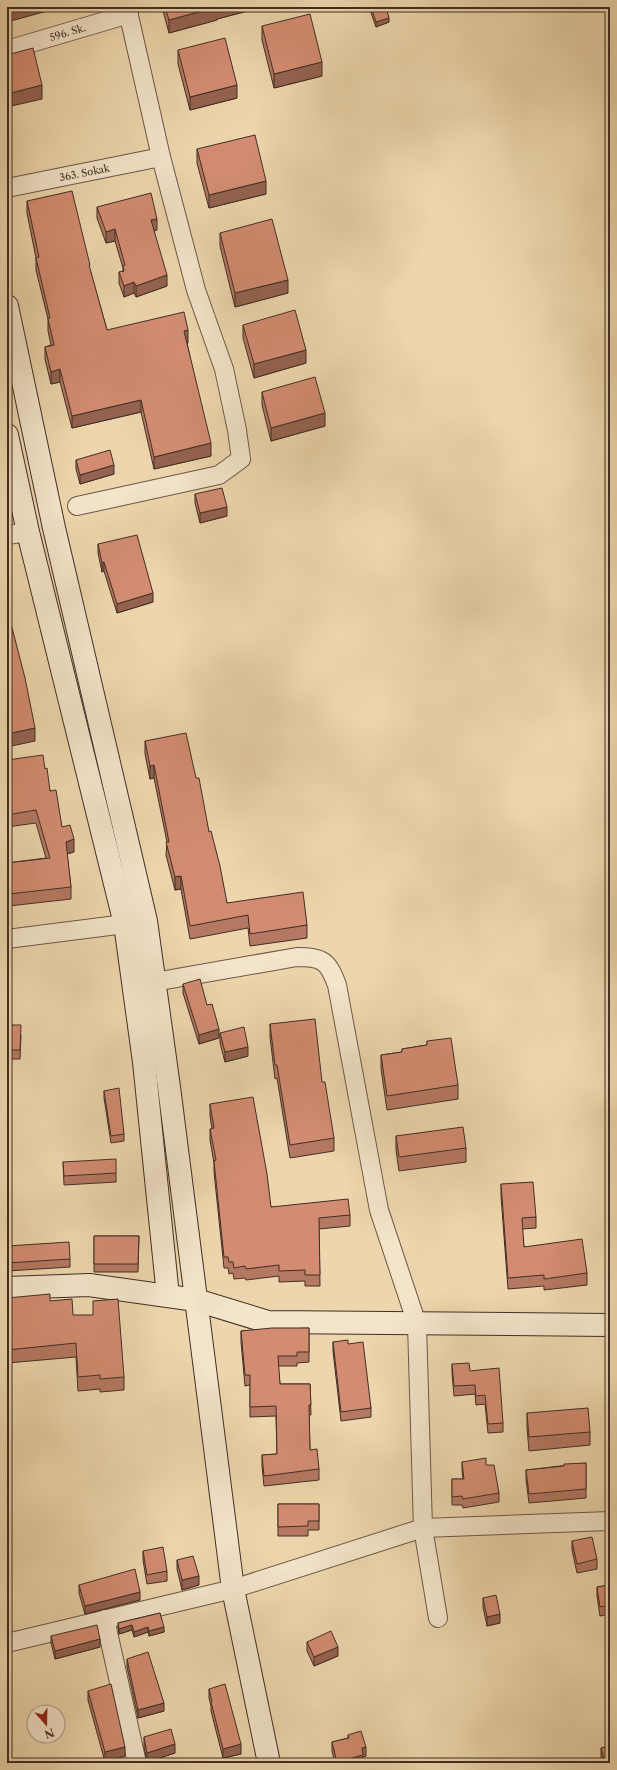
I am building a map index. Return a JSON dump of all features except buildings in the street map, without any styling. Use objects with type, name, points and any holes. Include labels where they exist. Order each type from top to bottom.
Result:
[{"type":"street","name":"596. Sk.","points":[[7,50],[128,11]]},
{"type":"street","points":[[77,506],[220,475],[241,459],[237,430],[224,369],[196,290],[161,157],[128,11]]},
{"type":"street","name":"363. Sokak","points":[[7,188],[161,157]]},
{"type":"street","points":[[7,306],[54,528],[146,921],[233,1589],[269,1763]]},
{"type":"street","points":[[7,435],[17,533],[62,664],[125,924],[144,1062],[168,1296]]},
{"type":"street","points":[[7,939],[125,924]]},
{"type":"street","points":[[154,982],[297,957],[315,957],[331,968],[337,985],[379,1210],[417,1324],[423,1528],[438,1618]]},
{"type":"street","points":[[7,1288],[89,1285],[196,1300],[268,1322],[610,1325]]},
{"type":"street","points":[[7,1643],[233,1589],[423,1528],[610,1521]]},
{"type":"street","points":[[105,1619],[138,1763]]}]
